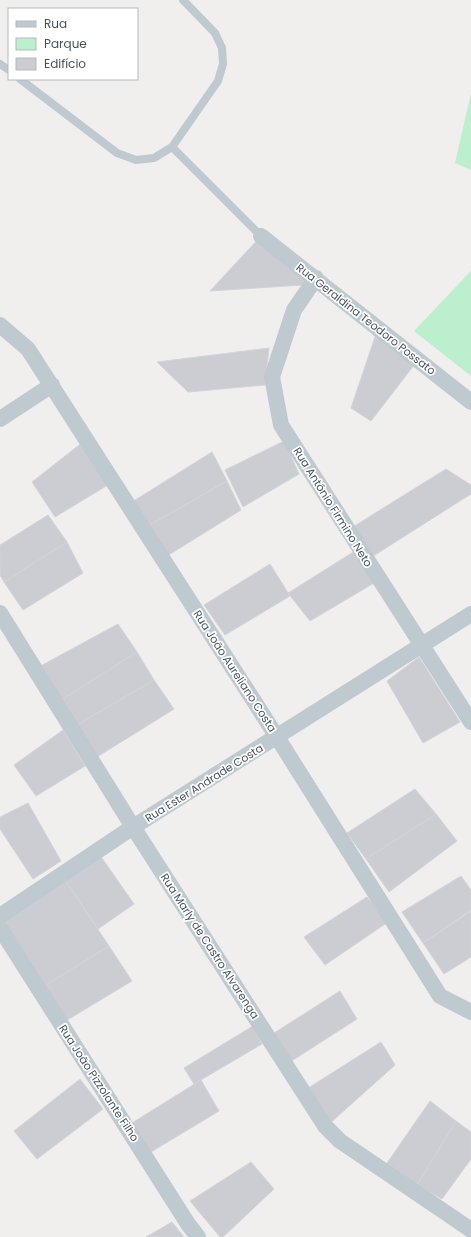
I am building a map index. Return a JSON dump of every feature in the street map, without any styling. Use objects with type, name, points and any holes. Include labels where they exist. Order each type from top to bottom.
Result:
[{"type":"street","name":"Rua Geraldina Teodoro Possato","points":[[261,236],[471,402]]},
{"type":"street","name":"Rua Antônio Firmino Neto","points":[[316,278],[294,310],[272,377],[282,426],[471,722]]},
{"type":"street","name":"Rua João Aureliano Costa","points":[[0,325],[28,349],[52,385],[277,737],[440,996],[471,1012]]},
{"type":"street","points":[[0,419],[52,385]]},
{"type":"street","name":"Rua Marly de Castro Alvarenga","points":[[0,613],[133,827],[325,1126],[340,1141],[471,1230]]},
{"type":"street","name":"Rua Ester Andrade Costa","points":[[0,916],[133,827],[471,614]]},
{"type":"street","name":"Rua João Pizzolante Filho","points":[[0,928],[188,1224],[198,1237]]},
{"type":"lane","points":[[21,80],[117,153],[136,160],[154,158],[172,147],[218,81],[223,64],[222,48],[215,33],[182,0]]},
{"type":"lane","points":[[172,147],[261,236]]},
{"type":"green space","points":[[471,93],[471,170],[455,163]]},
{"type":"green space","points":[[471,271],[471,376],[414,331]]},
{"type":"building","points":[[261,236],[313,282],[303,285],[210,291]]},
{"type":"building","points":[[378,328],[418,360],[371,421],[351,408]]},
{"type":"building","points":[[269,348],[265,385],[188,392],[157,362]]},
{"type":"building","points":[[284,441],[299,474],[243,507],[225,470]]},
{"type":"building","points":[[83,442],[108,485],[55,517],[32,482]]},
{"type":"building","points":[[212,452],[227,481],[148,526],[132,502]]},
{"type":"building","points":[[446,469],[471,485],[471,494],[367,560],[348,530]]},
{"type":"building","points":[[227,481],[241,510],[167,556],[148,526]]},
{"type":"building","points":[[48,515],[67,542],[4,582],[0,575],[0,545]]},
{"type":"building","points":[[67,542],[83,573],[23,610],[4,582]]},
{"type":"building","points":[[355,551],[374,583],[310,621],[288,593]]},
{"type":"building","points":[[270,564],[290,596],[225,635],[204,605]]},
{"type":"building","points":[[118,624],[137,652],[63,699],[35,669]]},
{"type":"building","points":[[137,652],[154,680],[77,725],[63,699]]},
{"type":"building","points":[[419,657],[460,722],[423,743],[387,681]]},
{"type":"building","points":[[154,680],[174,709],[97,757],[77,725]]},
{"type":"building","points":[[63,730],[85,766],[36,796],[14,765]]},
{"type":"building","points":[[415,789],[436,814],[366,859],[347,833]]},
{"type":"building","points":[[28,803],[61,861],[33,879],[0,829],[0,817]]},
{"type":"building","points":[[436,814],[457,841],[389,892],[366,859]]},
{"type":"building","points":[[97,851],[134,904],[98,929],[63,877]]},
{"type":"building","points":[[461,876],[471,890],[471,910],[423,943],[402,912]]},
{"type":"building","points":[[63,877],[109,946],[41,988],[0,922]]},
{"type":"building","points":[[367,897],[388,922],[325,965],[304,937]]},
{"type":"building","points":[[471,911],[471,957],[444,974],[423,943]]},
{"type":"building","points":[[109,946],[132,981],[64,1022],[41,988]]},
{"type":"building","points":[[340,991],[357,1019],[290,1062],[271,1035]]},
{"type":"building","points":[[253,1026],[262,1044],[194,1084],[184,1068]]},
{"type":"building","points":[[381,1042],[395,1065],[328,1125],[305,1090]]},
{"type":"building","points":[[80,1079],[103,1109],[37,1159],[14,1131]]},
{"type":"building","points":[[201,1080],[219,1111],[151,1152],[132,1123]]},
{"type":"building","points":[[430,1101],[456,1121],[417,1185],[385,1166]]},
{"type":"building","points":[[456,1121],[471,1132],[471,1159],[442,1199],[417,1185]]},
{"type":"building","points":[[251,1162],[274,1189],[223,1237],[220,1237],[190,1201]]},
{"type":"building","points":[[172,1222],[184,1237],[146,1237]]}]
